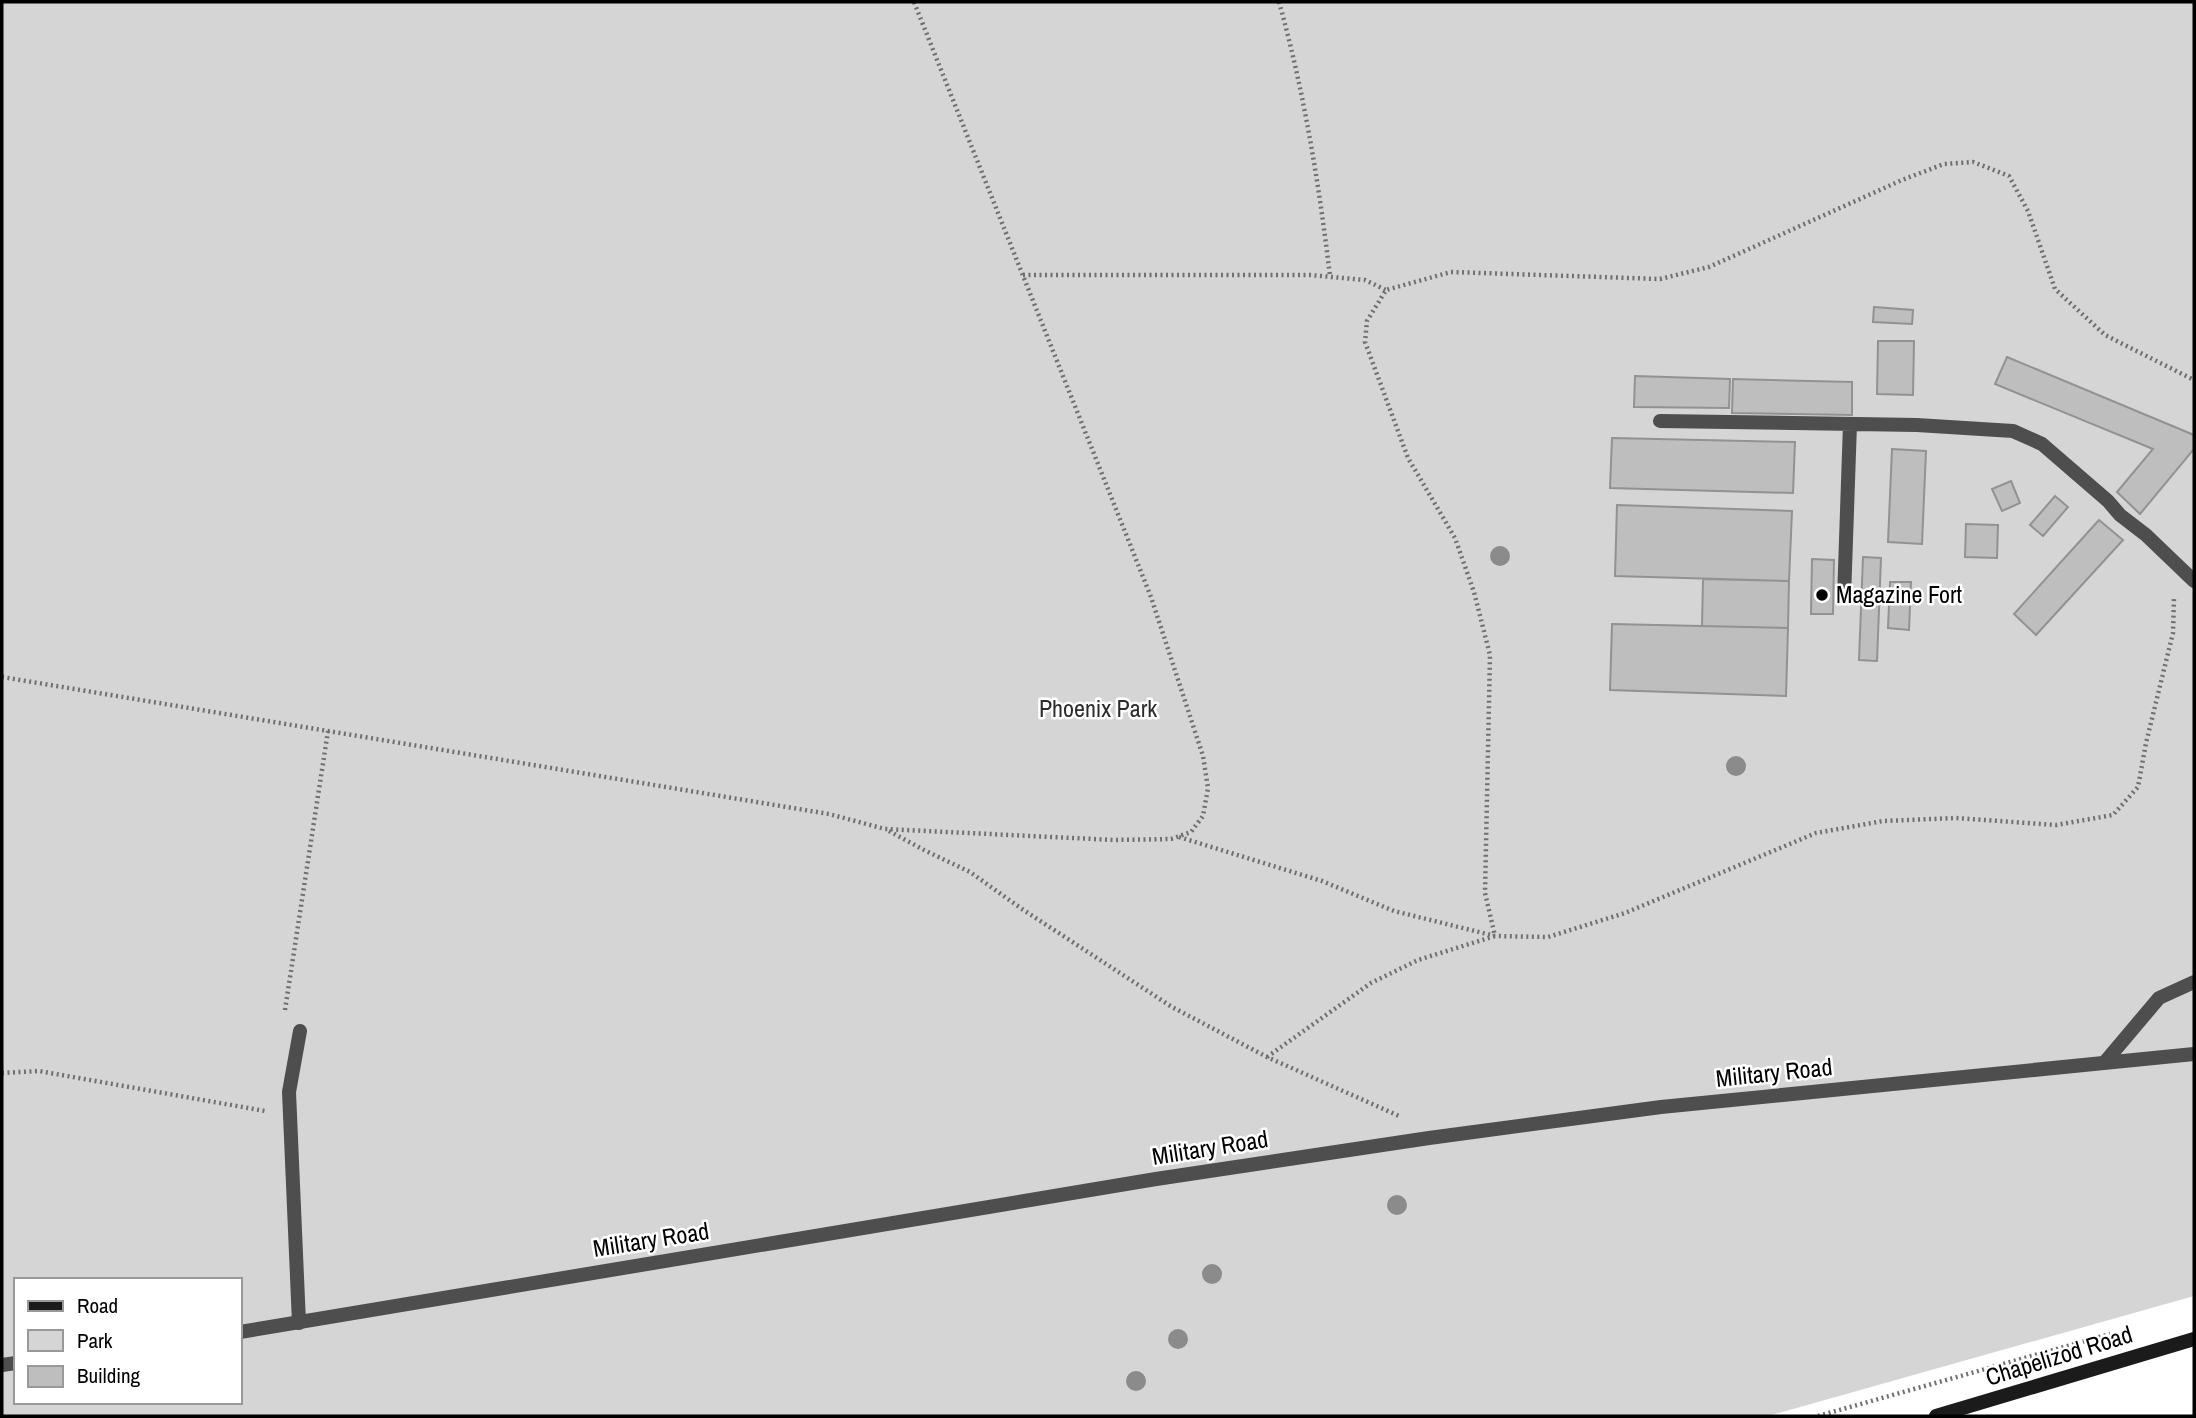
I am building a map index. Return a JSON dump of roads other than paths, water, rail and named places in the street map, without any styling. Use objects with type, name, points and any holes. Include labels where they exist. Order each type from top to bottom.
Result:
[{"type":"main road","name":"Chapelizod Road","points":[[1936,1416],[2194,1339]]},
{"type":"street","points":[[1660,421],[1850,424],[2013,431],[2042,444],[2194,581]]},
{"type":"street","points":[[1844,598],[1850,424]]},
{"type":"street","points":[[2105,1062],[2159,998],[2194,982]]},
{"type":"street","points":[[299,1323],[289,1092],[300,1031]]},
{"type":"street","name":"Military Road","points":[[242,1332],[1156,1179],[1429,1138],[1661,1107],[2194,1054]]},
{"type":"place","name":"Magazine Fort","points":[[1822,595]]},
{"type":"park label","name":"Phoenix Park","points":[[1098,709]]}]
